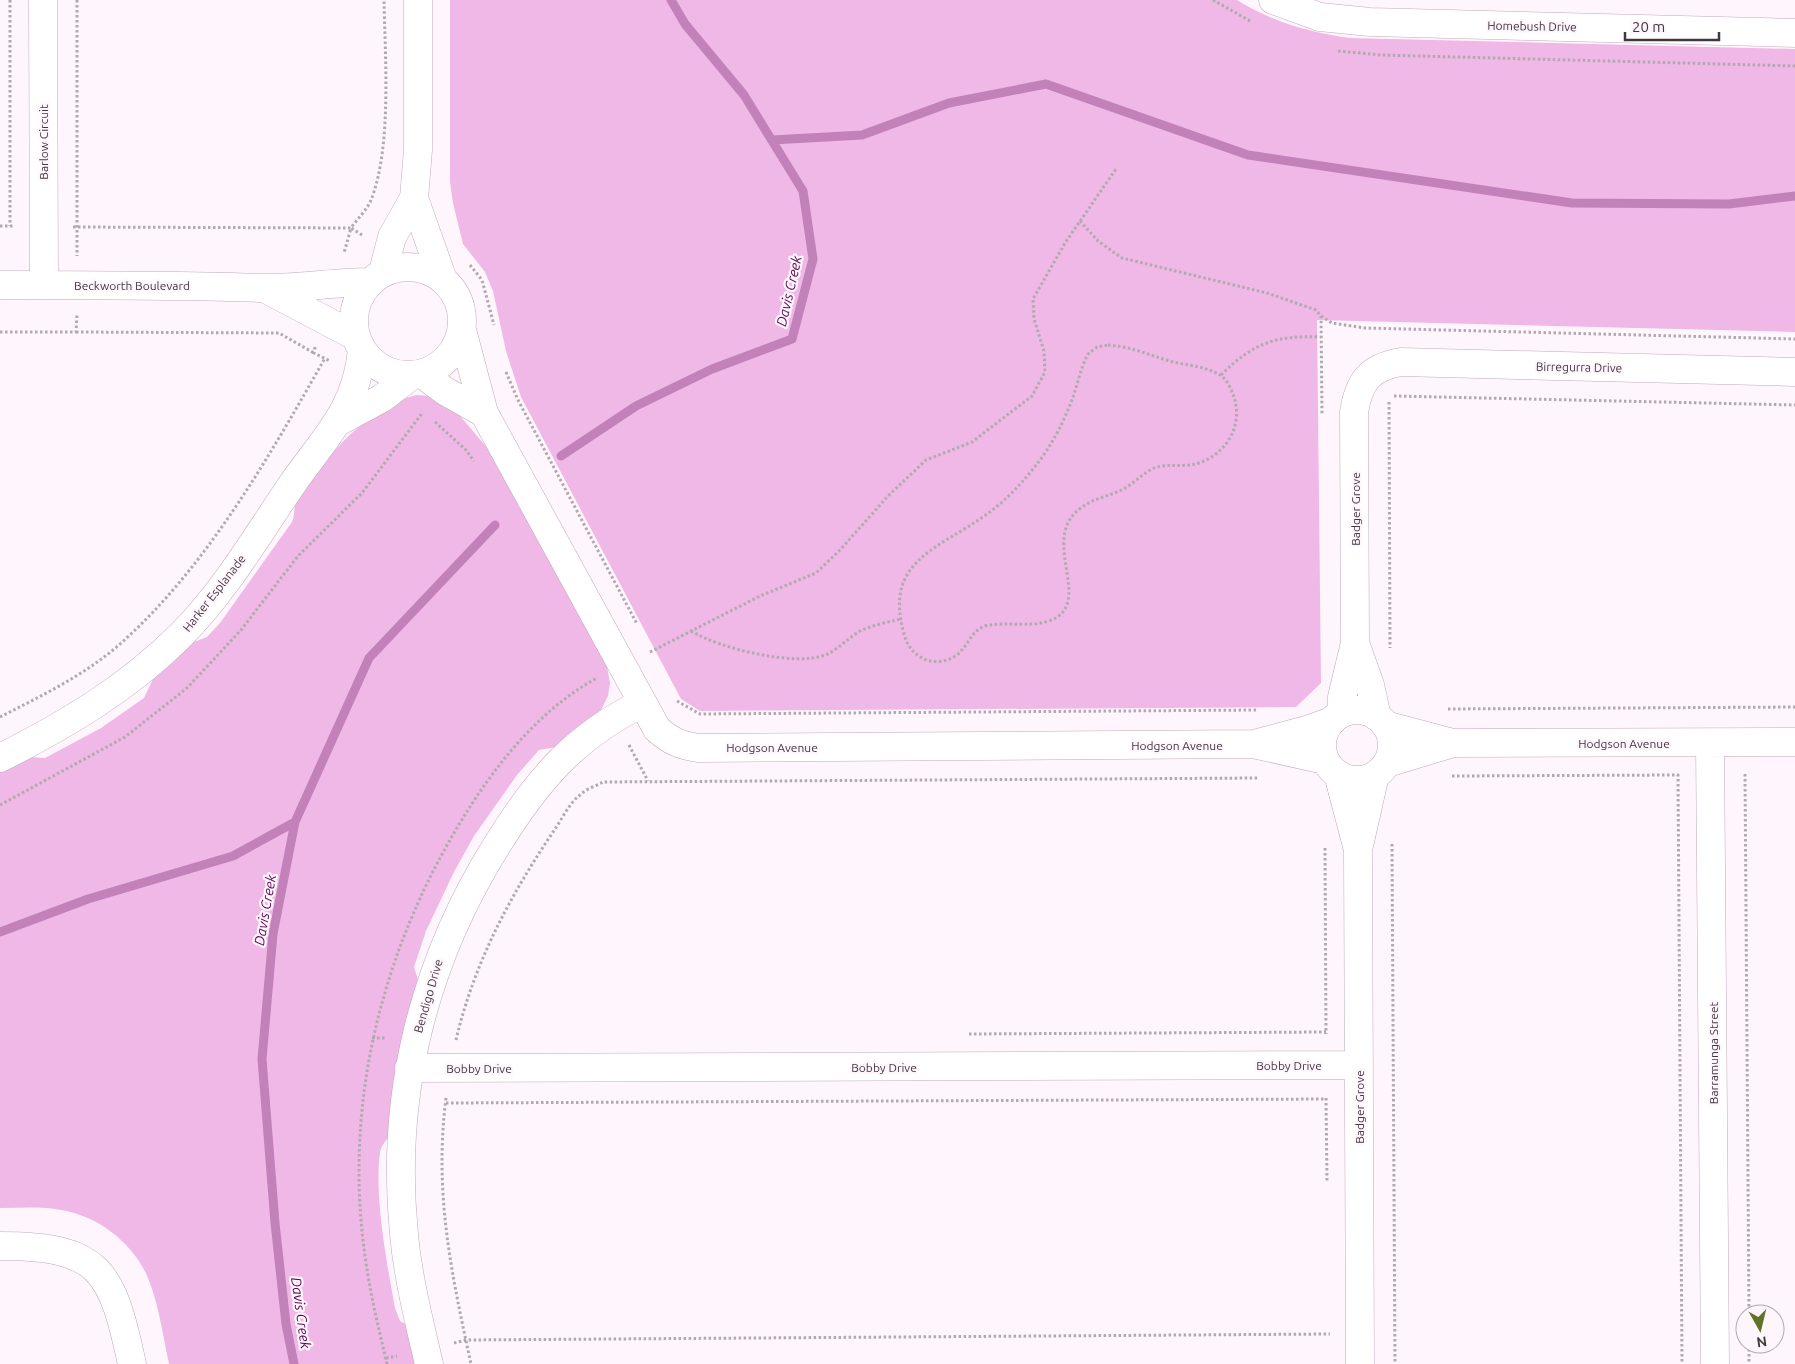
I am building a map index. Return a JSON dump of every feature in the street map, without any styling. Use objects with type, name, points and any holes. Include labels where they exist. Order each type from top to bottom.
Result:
[{"type":"street","name":"Barlow Circuit","points":[[43,0],[44,285]]},
{"type":"street","points":[[416,375],[438,367],[448,358],[456,347],[462,330],[458,299],[452,287],[442,277],[414,198],[418,150],[418,0]]},
{"type":"street","name":"Homebush Drive","points":[[1273,0],[1320,17],[1370,22],[1795,33]]},
{"type":"street","points":[[414,198],[392,237],[376,277],[355,310],[359,344],[385,370],[416,375],[484,413]]},
{"type":"street","points":[[376,277],[397,267],[411,267],[442,277]]},
{"type":"street","name":"Beckworth Boulevard","points":[[0,285],[212,285],[263,288],[376,277]]},
{"type":"street","name":"Beckworth Boulevard","points":[[263,288],[359,344]]},
{"type":"street","name":"Hodgson Avenue","points":[[462,330],[484,413],[642,703],[657,729],[666,737],[684,746],[698,748],[1253,744],[1331,767]]},
{"type":"street","name":"Harker Esplanade","points":[[0,758],[40,738],[109,696],[153,662],[182,634],[221,586],[308,462],[340,421],[360,376],[359,344]]},
{"type":"street","name":"Birregurra Drive","points":[[1367,377],[1388,364],[1401,362],[1795,372]]},
{"type":"street","name":"Harker Esplanade","points":[[340,421],[382,398],[416,375]]},
{"type":"street","name":"Badger Grove","points":[[1336,718],[1355,643],[1354,412],[1360,388],[1367,377]]},
{"type":"street","name":"Badger Grove","points":[[1355,643],[1381,721]]},
{"type":"street","name":"Bendigo Drive","points":[[427,1357],[408,1268],[402,1206],[402,1137],[409,1068],[428,991],[452,926],[472,886],[511,822],[561,758],[595,730],[642,703]]},
{"type":"street","points":[[1360,710],[1381,721],[1392,743],[1391,753],[1381,769],[1356,780],[1331,767],[1323,740],[1336,718],[1360,710]]},
{"type":"street","name":"Hodgson Avenue","points":[[1253,744],[1277,736],[1310,729],[1336,718]]},
{"type":"street","name":"Hodgson Avenue","points":[[1381,721],[1453,743],[1795,742]]},
{"type":"street","name":"Hodgson Avenue","points":[[1381,769],[1453,743]]},
{"type":"street","name":"Barramunga Street","points":[[1710,743],[1714,1364]]},
{"type":"street","name":"Badger Grove","points":[[1331,767],[1358,850]]},
{"type":"street","name":"Badger Grove","points":[[1360,1364],[1358,850],[1381,769]]},
{"type":"street","name":"Bobby Drive","points":[[409,1068],[1359,1065]]},
{"type":"street","points":[[0,1246],[35,1246],[68,1252],[87,1260],[100,1272],[112,1292],[122,1316],[132,1364]]},
{"type":"path","points":[[10,0],[10,226]]},
{"type":"path","points":[[1116,169],[1080,221],[1110,251],[1134,262],[1301,303],[1316,310],[1321,316],[1332,323],[1365,328],[1795,339]]},
{"type":"path","points":[[467,261],[482,280],[496,334]]},
{"type":"path","points":[[1321,316],[1322,417]]},
{"type":"path","points":[[76,332],[279,333],[314,353]]},
{"type":"path","points":[[1220,375],[1241,356],[1262,344],[1289,336],[1321,337]]},
{"type":"path","points":[[1108,345],[1120,347],[1205,368],[1220,375],[1232,389],[1238,412],[1235,430],[1221,449],[1199,463],[1177,467],[1156,467],[1119,491],[1081,507],[1072,516],[1063,533],[1069,589],[1066,607],[1060,614],[1039,623],[979,628],[957,655],[941,662],[924,660],[913,652],[905,638],[901,619],[901,585],[909,570],[932,548],[993,509],[1028,476],[1040,461],[1059,429],[1073,399],[1085,360],[1094,349],[1108,345]]},
{"type":"path","points":[[0,717],[55,689],[103,657],[119,645],[174,589],[254,478],[325,358]]},
{"type":"path","points":[[505,369],[518,400],[637,626]]},
{"type":"path","points":[[1390,654],[1389,396],[1795,405]]},
{"type":"path","points":[[690,630],[712,642],[737,650],[809,658],[826,655],[861,631],[901,619]]},
{"type":"path","points":[[646,643],[656,660]]},
{"type":"path","points":[[673,693],[678,701],[700,714],[1259,710]]},
{"type":"path","points":[[1446,709],[1795,707]]},
{"type":"path","points":[[1745,774],[1749,1304]]},
{"type":"path","points":[[1446,776],[1678,775],[1682,1364]]},
{"type":"path","points":[[471,1364],[447,1250],[443,1212],[442,1171],[450,1068],[468,997],[490,938],[526,873],[579,795],[603,782],[1259,778]]},
{"type":"path","points":[[1392,842],[1395,1364]]},
{"type":"path","points":[[446,1103],[1326,1099]]},
{"type":"path","points":[[386,1358],[427,1357],[466,1340],[1395,1334]]},
{"type":"shaded area","points":[[450,0],[1237,0],[1250,8],[1291,25],[1320,33],[1350,38],[1795,49],[1795,332],[1317,320],[1321,683],[1296,707],[700,711],[681,699],[521,397],[506,351],[493,291],[485,272],[463,244],[450,182]]},
{"type":"shaded area","points":[[416,395],[442,401],[461,417],[495,457],[607,667],[610,683],[608,696],[601,710],[556,747],[539,750],[517,775],[474,836],[454,872],[426,931],[414,967],[419,983],[389,1136],[380,1152],[379,1189],[382,1230],[395,1308],[400,1321],[409,1326],[417,1364],[169,1364],[152,1288],[142,1266],[124,1243],[102,1225],[75,1213],[46,1208],[0,1208],[0,771],[28,757],[45,758],[101,728],[144,698],[154,677],[191,643],[207,637],[220,623],[292,522],[297,498],[331,454],[370,418],[400,401]]},
{"type":"waterway","name":"Davis Creek","points":[[561,456],[636,406],[712,369],[792,339],[813,259],[803,191],[744,95],[685,24],[671,0]]},
{"type":"waterway","points":[[772,140],[862,135],[949,103],[1046,84],[1248,155],[1572,203],[1729,204],[1795,196]]},
{"type":"waterway","name":"Davis Creek","points":[[294,1364],[286,1324],[275,1223],[262,1059],[273,934],[295,822],[369,658],[495,525]]},
{"type":"waterway","points":[[0,932],[88,899],[233,856],[295,822]]}]
